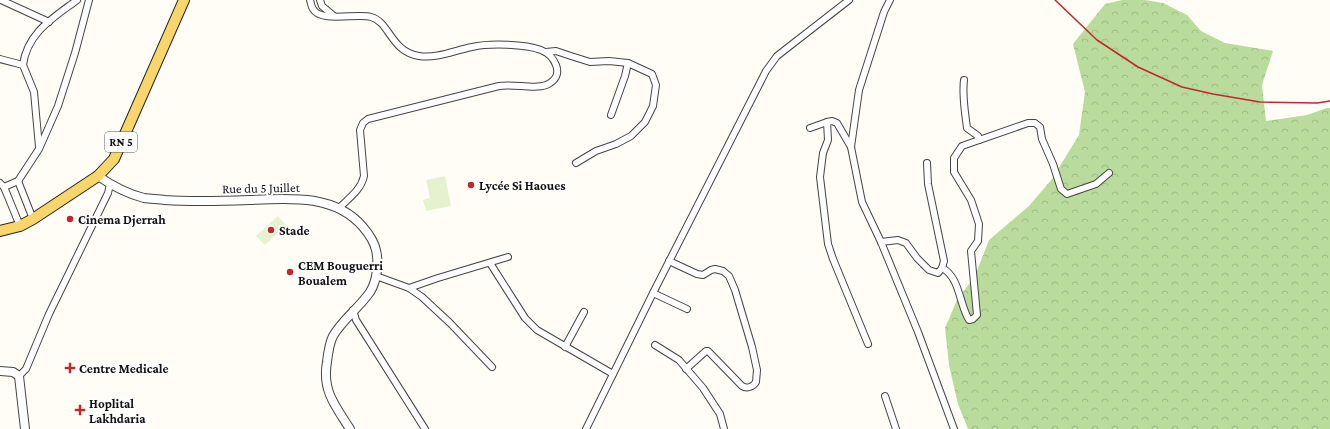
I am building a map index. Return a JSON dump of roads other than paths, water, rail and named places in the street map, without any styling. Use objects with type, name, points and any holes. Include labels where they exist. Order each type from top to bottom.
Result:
[{"type":"main road","name":"RN 5","points":[[0,231],[20,226],[33,219],[98,176],[114,159],[184,0]]},
{"type":"street","points":[[1,0],[49,22]]},
{"type":"street","points":[[39,149],[34,92],[23,65],[24,54],[28,44],[34,36],[49,22],[78,0]]},
{"type":"street","points":[[20,226],[2,185],[18,181],[39,149],[58,106],[75,53],[89,0]]},
{"type":"street","points":[[310,0],[313,8],[319,15],[369,16],[376,18],[402,50],[409,54],[420,57],[435,56],[480,45],[504,45],[536,48],[546,52],[552,57],[558,71],[551,83],[545,86],[499,86],[368,119],[363,123],[360,130],[364,176],[359,188],[339,208]]},
{"type":"street","points":[[586,429],[653,293],[766,71],[777,56],[849,0]]},
{"type":"street","points":[[851,147],[859,90],[884,12],[890,0]]},
{"type":"street","points":[[321,3],[334,16]]},
{"type":"street","points":[[546,52],[556,51],[590,62],[628,62],[652,74],[656,85],[653,106],[645,122],[631,136],[616,144],[596,151],[576,163]]},
{"type":"street","points":[[0,59],[23,65]]},
{"type":"street","points":[[611,115],[625,76],[628,62]]},
{"type":"street","points":[[964,80],[963,88],[967,128],[978,136],[979,140]]},
{"type":"street","points":[[810,128],[832,121],[837,123],[851,147],[862,202],[881,242],[918,332],[954,429]]},
{"type":"street","points":[[827,122],[828,140],[823,153],[820,177],[828,244],[868,344]]},
{"type":"street","points":[[942,268],[948,271],[955,281],[965,314],[969,320],[972,319],[977,315],[971,251],[978,241],[979,224],[971,200],[954,172],[954,158],[962,146],[1028,123],[1035,123],[1040,127],[1042,139],[1053,164],[1061,189],[1067,194],[1096,184],[1109,173]]},
{"type":"street","points":[[881,242],[898,240],[906,243],[917,258],[929,270],[938,272],[942,268],[944,261],[928,184],[927,163]]},
{"type":"street","name":"Rue du 5 Juillet","points":[[98,176],[110,184],[144,198],[203,202],[281,198],[321,202],[339,208],[359,223],[370,236],[376,250],[376,276],[370,291],[341,324],[333,337],[328,353],[326,371],[330,394],[350,429]]},
{"type":"street","points":[[18,181],[33,219]]},
{"type":"street","points":[[19,376],[26,369],[49,314],[108,193],[110,184]]},
{"type":"street","points":[[409,288],[508,257]]},
{"type":"street","points":[[669,262],[697,274],[703,274],[715,269],[723,271],[729,276],[735,290],[752,347],[757,370],[756,382],[745,388],[706,350],[686,369]]},
{"type":"street","points":[[490,263],[525,318],[537,330],[613,374]]},
{"type":"street","points":[[376,276],[409,288],[422,296],[492,367]]},
{"type":"street","points":[[653,293],[687,309]]},
{"type":"street","points":[[353,310],[356,320],[363,332],[425,429]]},
{"type":"street","points":[[565,347],[584,312]]},
{"type":"street","points":[[655,345],[674,357],[703,388],[716,406],[724,429]]},
{"type":"street","points":[[0,371],[13,372],[19,376],[25,429]]},
{"type":"street","points":[[885,396],[896,429]]},
{"type":"railway","points":[[1055,0],[1097,40],[1138,67],[1182,87],[1260,102],[1317,103],[1330,101]]},
{"type":"place","name":"Lycée Si Haoues","points":[[471,185]]},
{"type":"place","name":"Cinema Djerrah","points":[[70,219]]},
{"type":"place","name":"Stade","points":[[271,230]]},
{"type":"place","name":"CEM Bouguerri Boualem","points":[[290,272]]},
{"type":"place","name":"Centre Medicale","points":[[70,368]]},
{"type":"place","name":"Hoplital Lakhdaria","points":[[80,410]]}]
